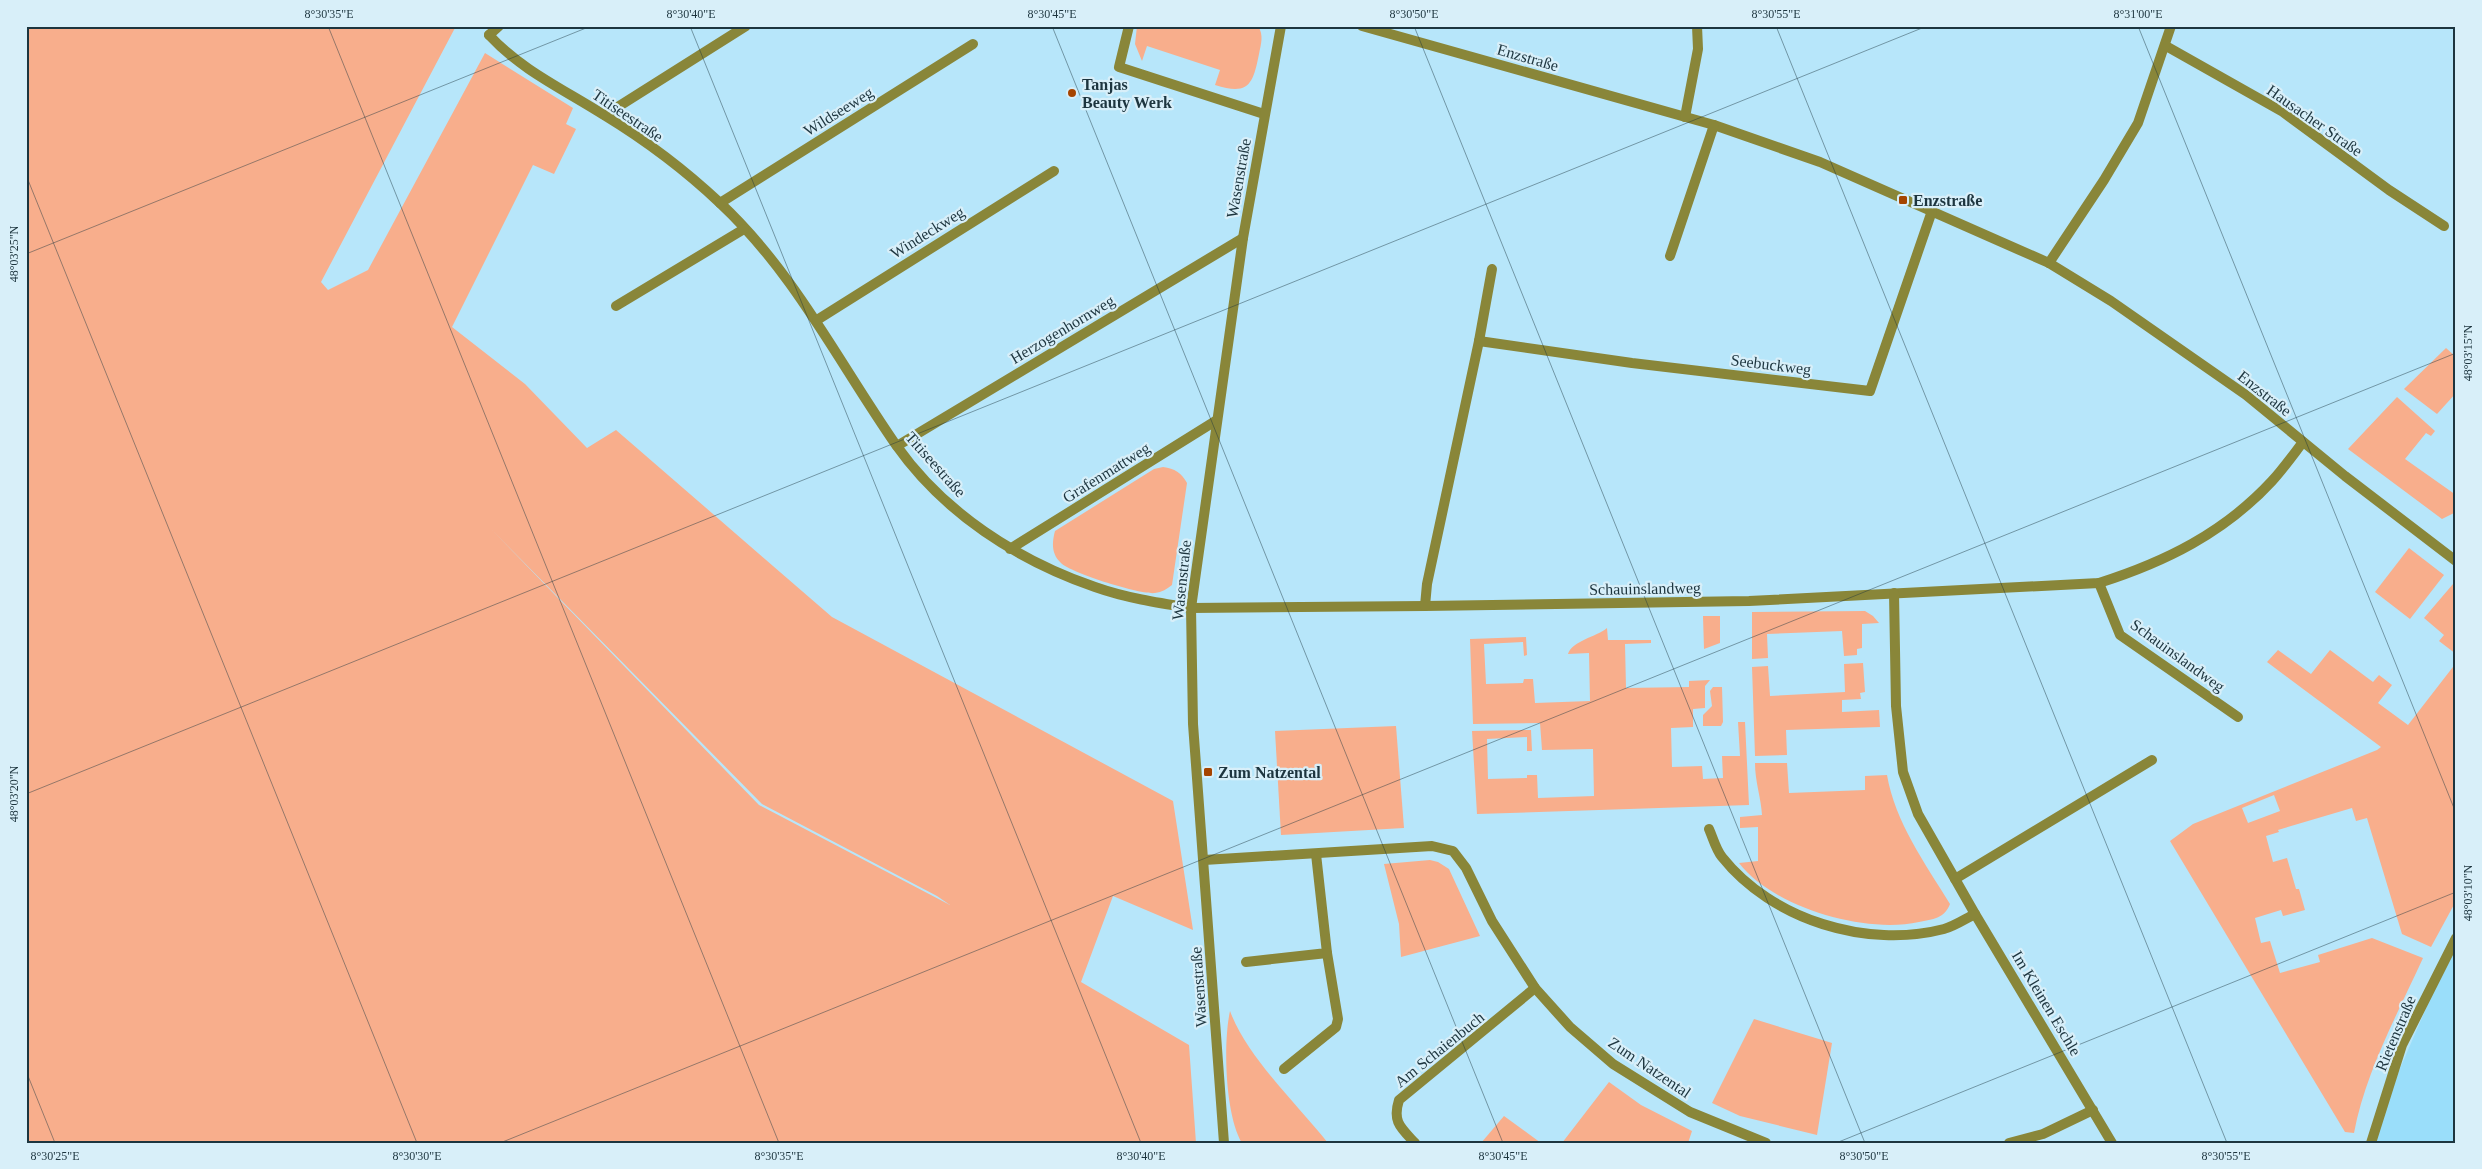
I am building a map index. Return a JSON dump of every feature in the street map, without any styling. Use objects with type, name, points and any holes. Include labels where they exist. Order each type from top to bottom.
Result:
[{"type":"street","points":[[489,31],[499,26]]},
{"type":"street","points":[[605,115],[746,26]]},
{"type":"street","points":[[1129,26],[1119,67],[1264,114]]},
{"type":"street","name":"Wasenstraße","points":[[1224,1143],[1191,687],[1191,608],[1243,238],[1281,26]]},
{"type":"street","name":"Enzstraße","points":[[1362,26],[1714,125],[1820,162],[2049,263],[2112,301],[2222,378],[2456,561]]},
{"type":"street","points":[[1685,117],[1698,49],[1697,26]]},
{"type":"street","points":[[2049,263],[2104,180],[2138,123],[2166,46],[2171,26]]},
{"type":"street","name":"Titiseestraße","points":[[489,31],[502,49],[540,76],[640,138],[720,203],[775,263],[817,320],[897,446],[931,486],[971,522],[1010,548],[1054,571],[1096,588],[1144,600],[1191,608]]},
{"type":"street","name":"Wildseeweg","points":[[720,203],[973,44]]},
{"type":"street","name":"Hausacher Straße","points":[[2166,46],[2283,112],[2389,190],[2444,226]]},
{"type":"street","points":[[1670,256],[1714,125]]},
{"type":"street","name":"Windeckweg","points":[[817,320],[1054,171]]},
{"type":"street","name":"Seebuckweg","points":[[1479,341],[1870,391],[1932,211]]},
{"type":"street","points":[[616,306],[744,229]]},
{"type":"street","name":"Herzogenhornweg","points":[[897,446],[1243,238]]},
{"type":"street","points":[[1425,606],[1427,584],[1479,341],[1492,268]]},
{"type":"street","name":"Grafenmattweg","points":[[1010,548],[1217,420]]},
{"type":"street","name":"Schauinslandweg","points":[[1191,608],[1742,601],[2099,583],[2132,573],[2202,539],[2235,516],[2273,481],[2303,442]]},
{"type":"street","name":"Schauinslandweg","points":[[2099,583],[2120,635],[2238,717]]},
{"type":"street","name":"Im Kleinen Eschle","points":[[1894,593],[1896,706],[1903,772],[1918,814],[2112,1143]]},
{"type":"street","points":[[1955,879],[2152,760]]},
{"type":"street","points":[[1709,829],[1720,856],[1746,882],[1788,910],[1832,927],[1878,935],[1910,935],[1946,928],[1976,914]]},
{"type":"street","name":"Zum Natzental","points":[[1204,860],[1432,846],[1453,850],[1466,868],[1492,921],[1536,988],[1570,1026],[1613,1064],[1690,1112],[1766,1143]]},
{"type":"street","points":[[1284,1069],[1336,1027],[1338,1019],[1327,953],[1316,854]]},
{"type":"street","name":"Rietenstraße","points":[[2371,1143],[2402,1046],[2456,938]]},
{"type":"street","points":[[1246,962],[1327,953]]},
{"type":"street","name":"Am Schaienbuch","points":[[1415,1143],[1400,1126],[1395,1113],[1399,1100],[1536,988]]},
{"type":"street","points":[[2009,1143],[2043,1134],[2093,1110]]},
{"type":"shaded area","points":[[26,26],[456,26],[321,282],[328,290],[368,270],[485,53],[573,108],[566,124],[576,129],[554,174],[533,165],[452,327],[525,384],[587,448],[616,430],[832,617],[1173,801],[1193,930],[1113,896],[1081,982],[1189,1045],[1196,1143],[26,1143]],"holes":[[[491,529],[762,804],[937,896],[950,905],[759,805]]]},
{"type":"shaded area","points":[[1137,26],[1258,26],[1261,33],[1261,43],[1257,64],[1251,80],[1248,85],[1235,89],[1215,85],[1220,70],[1147,46],[1142,61],[1135,44]]},
{"type":"shaded area","points":[[2446,348],[2456,357],[2456,393],[2437,414],[2404,389]]},
{"type":"shaded area","points":[[2397,397],[2435,431],[2431,436],[2426,433],[2405,459],[2456,495],[2456,512],[2442,519],[2348,449]]},
{"type":"shaded area","points":[[1163,467],[1177,472],[1187,483],[1172,585],[1155,593],[1136,591],[1078,572],[1061,563],[1055,556],[1053,548],[1055,531],[1154,469]]},
{"type":"shaded area","points":[[2409,548],[2444,575],[2410,619],[2375,592]]},
{"type":"shaded area","points":[[2453,584],[2456,586],[2456,654],[2439,641],[2444,635],[2424,618]]},
{"type":"shaded area","points":[[1865,611],[1879,623],[1862,624],[1862,648],[1857,649],[1857,655],[1844,656],[1842,631],[1767,634],[1768,658],[1752,659],[1752,612]]},
{"type":"shaded area","points":[[1703,616],[1720,616],[1720,643],[1704,649]]},
{"type":"shaded area","points":[[1607,628],[1608,640],[1651,640],[1651,643],[1625,644],[1626,688],[1689,687],[1689,681],[1710,680],[1705,686],[1705,708],[1693,709],[1693,727],[1671,728],[1672,767],[1702,766],[1703,779],[1723,778],[1722,756],[1740,756],[1738,722],[1745,722],[1749,805],[1477,814],[1472,731],[1531,730],[1532,751],[1527,751],[1527,737],[1487,739],[1488,779],[1527,778],[1527,775],[1537,775],[1538,798],[1594,796],[1593,749],[1542,750],[1540,723],[1473,724],[1470,639],[1526,637],[1527,655],[1524,656],[1523,642],[1484,644],[1486,684],[1523,683],[1524,679],[1533,679],[1535,703],[1590,701],[1589,653],[1568,654],[1579,642]]},
{"type":"shaded area","points":[[2278,650],[2311,674],[2330,650],[2373,682],[2379,675],[2392,685],[2378,703],[2408,725],[2456,663],[2456,901],[2431,947],[2402,934],[2367,818],[2356,821],[2352,808],[2278,830],[2279,832],[2266,836],[2273,862],[2287,858],[2296,889],[2299,889],[2305,910],[2283,916],[2281,910],[2255,918],[2261,943],[2270,941],[2280,973],[2320,962],[2318,955],[2372,938],[2423,958],[2374,1066],[2359,1111],[2354,1133],[2345,1132],[2170,841],[2193,824],[2381,747],[2267,662]],"holes":[[[2274,795],[2280,811],[2248,823],[2242,808]]]},
{"type":"shaded area","points":[[1863,663],[1865,692],[1860,693],[1861,699],[1842,700],[1842,712],[1879,710],[1880,727],[1786,730],[1787,755],[1755,756],[1752,667],[1768,666],[1770,696],[1845,692],[1844,664]]},
{"type":"shaded area","points":[[1713,687],[1722,687],[1723,722],[1721,726],[1703,726],[1703,715],[1712,706],[1710,691]]},
{"type":"shaded area","points":[[1396,726],[1404,828],[1281,835],[1275,731]]},
{"type":"shaded area","points":[[1755,763],[1787,763],[1789,793],[1865,790],[1865,776],[1887,775],[1891,792],[1904,826],[1921,858],[1950,904],[1945,913],[1933,919],[1897,925],[1848,920],[1822,914],[1797,905],[1774,893],[1755,879],[1739,863],[1758,861],[1758,827],[1740,828],[1740,817],[1762,815]]},
{"type":"shaded area","points":[[1430,860],[1438,862],[1449,869],[1480,936],[1401,957],[1399,924],[1384,864]]},
{"type":"shaded area","points":[[2456,939],[2456,1143],[2371,1143],[2373,1131]]},
{"type":"shaded area","points":[[1230,1011],[1248,1046],[1260,1063],[1328,1143],[1242,1143],[1236,1131],[1232,1115],[1227,1078],[1226,1059]]},
{"type":"shaded area","points":[[1754,1019],[1832,1043],[1817,1135],[1740,1116],[1712,1103]]},
{"type":"shaded area","points":[[1609,1082],[1641,1105],[1692,1131],[1688,1143],[1562,1143]]},
{"type":"shaded area","points":[[1504,1116],[1541,1143],[1481,1143]]},
{"type":"place","name":"Tanjas Beauty Werk","points":[[1072,93]]},
{"type":"place","name":"Enzstraße","points":[[1903,200]]},
{"type":"place","name":"Zum Natzental","points":[[1208,772]]}]
